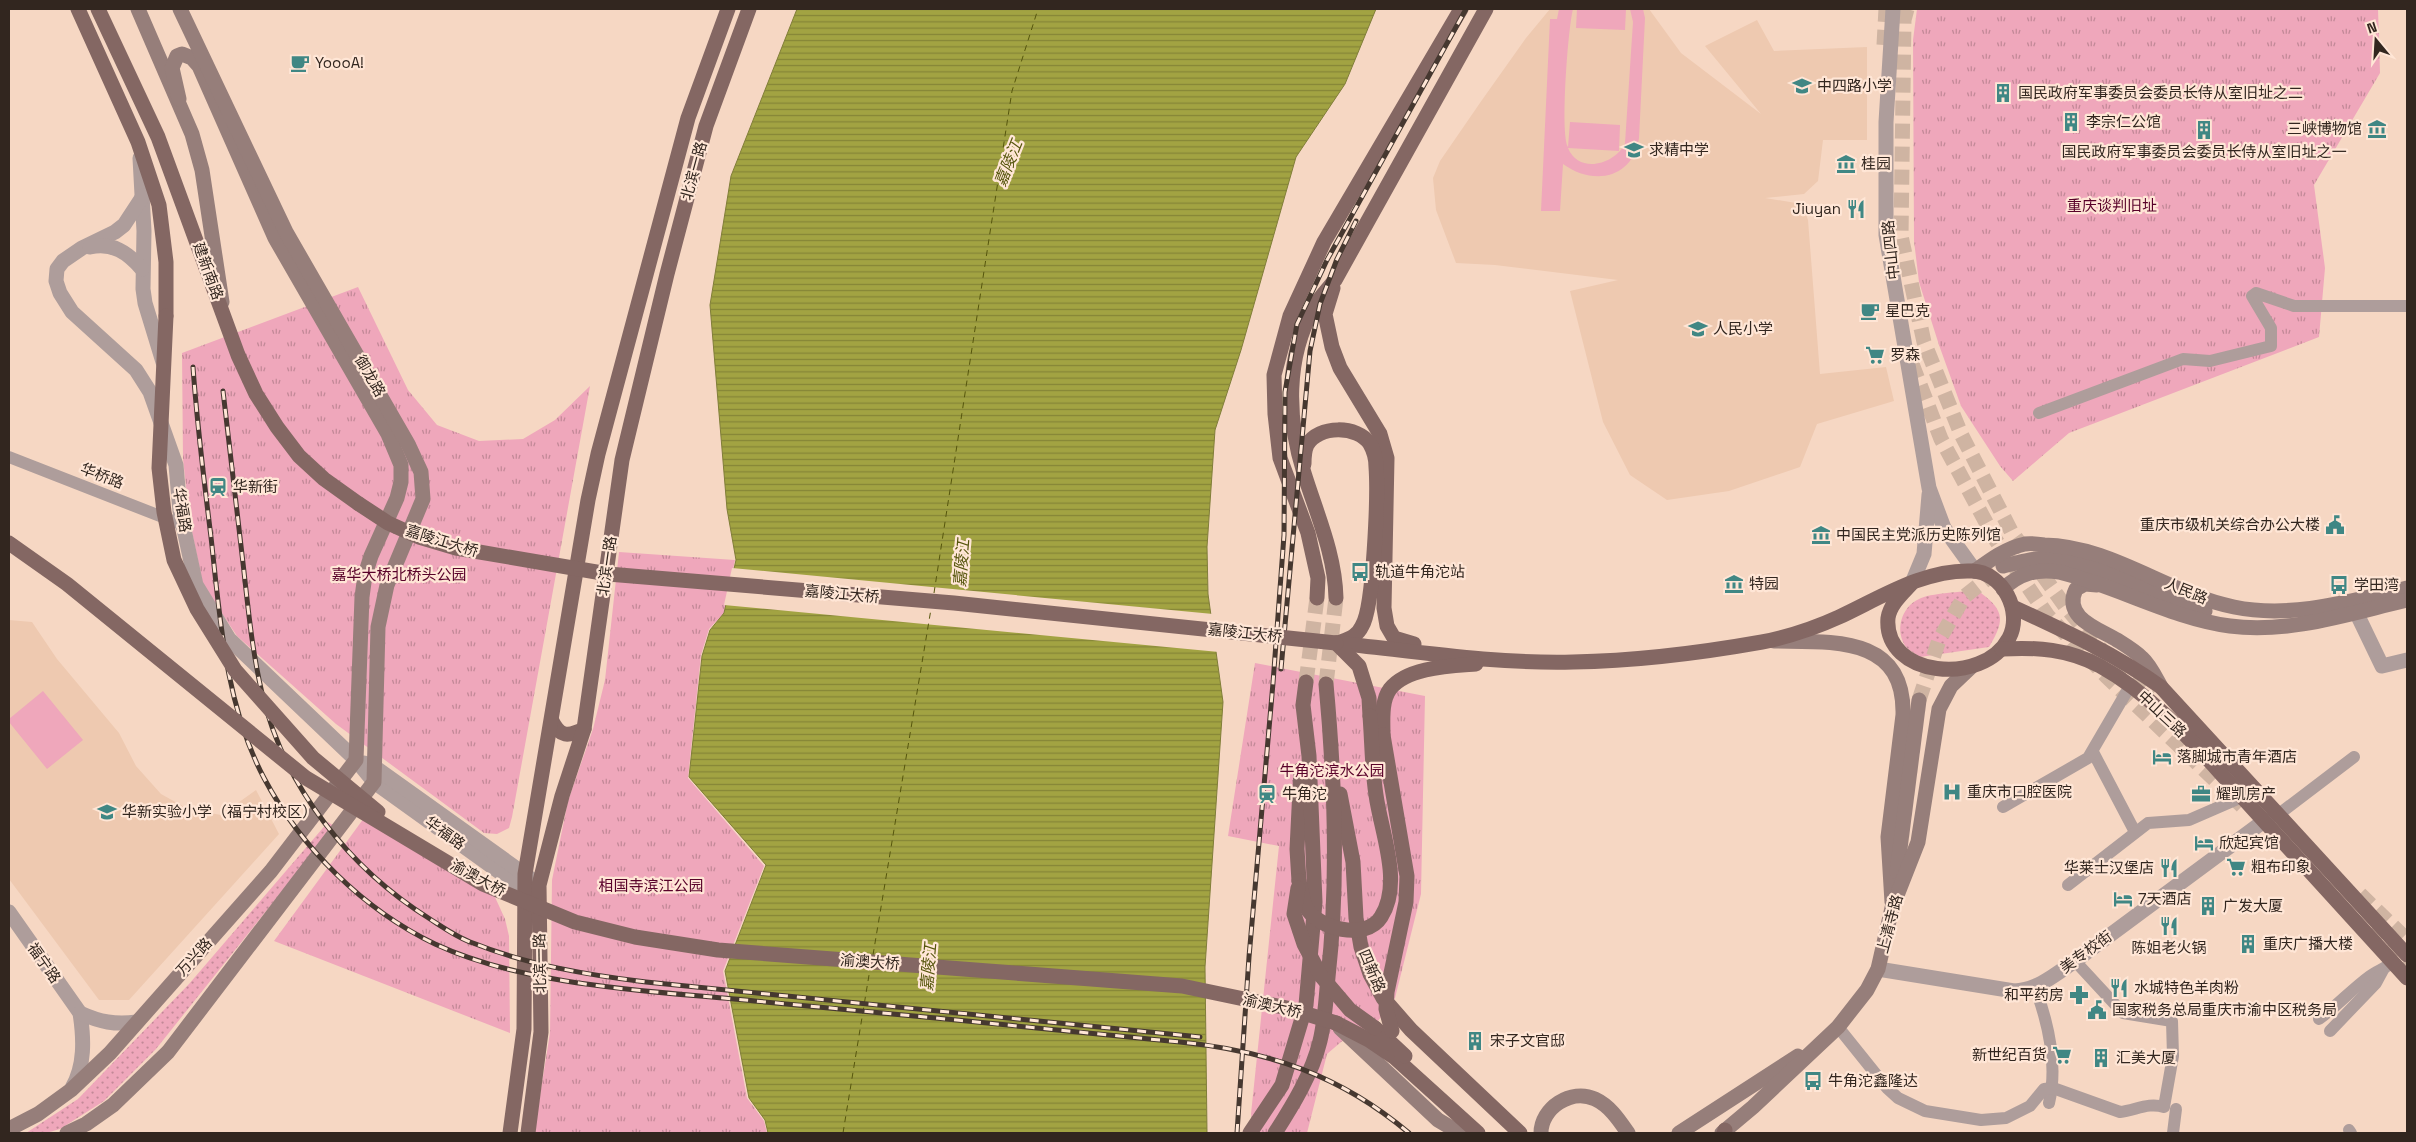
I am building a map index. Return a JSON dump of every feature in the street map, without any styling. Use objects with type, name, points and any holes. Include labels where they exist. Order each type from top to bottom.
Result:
[{"type":"main road","points":[[78,9],[138,142],[159,205],[164,233],[166,316],[159,468],[164,512],[174,560],[197,608],[234,670],[313,758],[413,842]]},
{"type":"main road","name":"建新南路","points":[[98,9],[158,137],[238,355],[256,394],[277,427],[306,462],[324,479],[359,504]]},
{"type":"main road","points":[[138,9],[150,31],[179,98],[192,134],[202,170],[224,315]]},
{"type":"main road","points":[[150,31],[152,9]]},
{"type":"main road","name":"御龙路","points":[[180,9],[208,62],[286,232],[408,444],[421,472],[423,499],[382,602],[378,627],[375,775]]},
{"type":"main road","name":"北滨一路","points":[[510,1133],[524,1029],[524,882],[588,500],[598,454],[688,118],[728,9]]},
{"type":"main road","name":"北滨一路","points":[[528,1133],[541,1032],[539,892],[562,796],[584,729],[622,460],[666,274],[706,126],[749,9]]},
{"type":"main road","points":[[1317,598],[1318,578],[1308,533],[1280,458],[1275,414],[1274,375],[1290,316],[1324,242],[1461,9]]},
{"type":"main road","points":[[1336,598],[1336,572],[1296,443],[1291,407],[1292,374],[1300,338],[1311,314],[1335,280],[1486,9]]},
{"type":"main road","name":"御龙路","points":[[179,98],[172,68],[176,56],[182,54],[192,58],[199,66],[275,238],[388,434],[401,465],[402,482],[397,498],[365,575],[362,597],[356,760]]},
{"type":"main road","points":[[1335,280],[1326,314],[1332,347],[1340,368],[1380,434],[1386,450],[1388,466],[1384,608],[1390,633],[1401,641],[1514,661]]},
{"type":"main road","points":[[1298,881],[1306,908],[1324,924],[1343,930],[1364,929],[1380,920],[1388,904],[1390,878],[1376,795],[1369,698],[1359,666],[1336,643],[1355,636],[1363,625],[1368,609],[1373,550],[1376,466],[1374,452],[1365,438],[1356,434],[1330,431],[1313,438],[1307,445],[1304,454],[1304,471]]},
{"type":"main road","name":"嘉陵江大桥","points":[[359,504],[396,527],[419,537],[456,548],[608,574],[973,605],[1514,661]]},
{"type":"main road","points":[[9,543],[67,584],[306,778],[413,842]]},
{"type":"main road","name":"人民路","points":[[1975,571],[1997,554],[2025,544],[2057,545],[2088,550],[2215,603],[2256,610],[2304,609],[2407,588]]},
{"type":"main road","points":[[1354,645],[1369,635],[1375,623],[1373,550]]},
{"type":"main road","points":[[2003,566],[2037,559],[2062,561],[2108,573],[2211,613],[2253,623],[2280,626]]},
{"type":"main road","points":[[1763,641],[1836,619],[1912,583],[1951,571],[1975,571],[1993,580],[2003,589],[2013,607],[2014,621],[2010,637],[2002,649],[1992,658],[1971,668],[1946,670],[1925,666],[1904,655],[1890,637],[1888,616],[1895,602],[1912,583]]},
{"type":"main road","name":"人民路","points":[[2003,589],[2018,578],[2037,571],[2060,572],[2210,622],[2245,627],[2280,626],[2356,612],[2407,600]]},
{"type":"main road","points":[[2103,586],[2086,584],[2076,589],[2072,600],[2077,614],[2092,627],[2118,640],[2144,659],[2161,687]]},
{"type":"main road","name":"中山三路","points":[[2013,607],[2088,642],[2161,687],[2407,955]]},
{"type":"main road","points":[[1397,1054],[1386,1009],[1406,902],[1407,876],[1383,735],[1384,706],[1390,689],[1402,680],[1432,668],[1514,661],[1572,662],[1630,658],[1763,641],[1820,643],[1867,649],[1886,662],[1898,680],[1904,703],[1888,837],[1892,908]]},
{"type":"main road","name":"中山三路","points":[[2002,649],[2030,647],[2058,650],[2100,666],[2130,686],[2166,716],[2242,797],[2388,966],[2407,978]]},
{"type":"main road","name":"上清寺路","points":[[1724,1132],[1832,1032],[1867,990],[1878,969],[1892,908],[1918,842],[1939,709],[1952,686],[1971,668]]},
{"type":"main road","points":[[1306,682],[1303,705],[1297,849],[1298,881],[1294,914],[1304,944],[1321,976],[1350,1010],[1375,1028],[1397,1054],[1450,1108],[1478,1133]]},
{"type":"main road","points":[[1275,1133],[1297,1099],[1320,1042],[1335,918],[1332,753],[1326,684]]},
{"type":"main road","points":[[1892,908],[1919,700]]},
{"type":"main road","points":[[1250,1133],[1282,1084],[1306,1005],[1315,902],[1308,756],[1303,705]]},
{"type":"main road","points":[[552,721],[557,732],[565,735],[572,735],[584,729]]},
{"type":"main road","name":"四新路","points":[[1332,753],[1353,862],[1356,918],[1361,947],[1370,974],[1383,998],[1410,1030],[1520,1133]]},
{"type":"main road","name":"万兴路","points":[[9,1129],[38,1114],[71,1090],[110,1053],[271,872],[356,760]]},
{"type":"main road","points":[[68,1133],[86,1124],[113,1105],[168,1052],[375,775]]},
{"type":"main road","name":"渝澳大桥","points":[[413,842],[483,884],[575,922],[635,937],[718,950],[1182,986],[1287,1008],[1336,1023],[1397,1054]]},
{"type":"main road","points":[[1336,1023],[1438,1120],[1460,1133]]},
{"type":"main road","points":[[1679,1133],[1832,1032]]},
{"type":"main road","points":[[1542,1133],[1542,1122],[1547,1112],[1558,1103],[1583,1096],[1605,1105],[1628,1133]]},
{"type":"main road","points":[[1450,1108],[1468,1133]]},
{"type":"street","name":"中山四路","points":[[1893,9],[1886,122],[1886,235],[1929,488]]},
{"type":"street","points":[[138,142],[143,196],[142,269],[145,303],[164,366]]},
{"type":"street","name":"华福路","points":[[143,196],[124,225],[115,232],[82,248],[63,261],[57,270],[56,281],[60,293],[72,312],[136,370],[150,392],[176,465],[183,525],[196,585],[229,639],[356,760],[539,892]]},
{"type":"street","points":[[82,248],[97,245],[116,248],[131,256],[142,269]]},
{"type":"street","points":[[2039,413],[2183,359],[2210,361],[2271,346],[2271,328],[2252,296],[2256,293],[2294,306],[2407,306]]},
{"type":"street","name":"华桥路","points":[[9,457],[183,525]]},
{"type":"street","points":[[1929,488],[1944,528],[1975,571]]},
{"type":"street","points":[[1912,583],[1924,554],[1929,488]]},
{"type":"street","points":[[2356,612],[2382,666],[2407,660]]},
{"type":"street","points":[[2002,807],[2082,762],[2093,752],[2130,686]]},
{"type":"street","points":[[2093,752],[2135,832]]},
{"type":"street","points":[[2264,821],[2279,814],[2354,756]]},
{"type":"street","points":[[2068,885],[2148,823],[2189,820],[2242,797]]},
{"type":"street","name":"美专校街","points":[[1878,969],[2014,991],[2035,987],[2075,961],[2264,821]]},
{"type":"street","name":"福宁路","points":[[9,912],[80,1014]]},
{"type":"street","points":[[1832,1032],[1898,1098],[1925,1111],[1981,1120],[2006,1118],[2030,1106],[2044,1089],[2053,1088],[2120,1112],[2156,1104],[2164,1107],[2170,1080],[2174,1037],[2172,1021],[2123,1012],[2075,961]]},
{"type":"street","points":[[2319,1019],[2337,1006],[2371,975],[2388,966]]},
{"type":"street","points":[[2330,1032],[2376,983],[2388,966]]},
{"type":"street","points":[[2035,987],[2048,1030],[2053,1088],[2050,1103]]},
{"type":"street","points":[[71,1090],[80,1073],[83,1033],[80,1014],[106,1023],[137,1022]]},
{"type":"street","points":[[2173,1133],[2176,1109]]},
{"type":"street","points":[[1438,1120],[1453,1133]]},
{"type":"shaded area","points":[[1550,9],[1649,9],[1681,53],[1761,114],[1705,46],[1757,20],[1774,51],[1867,47],[1867,140],[1823,140],[1818,181],[1804,194],[1765,198],[1802,204],[1808,220],[1820,374],[1886,367],[1894,401],[1817,424],[1800,467],[1729,491],[1667,500],[1630,475],[1603,422],[1570,291],[1618,280],[1495,265],[1456,263],[1436,210],[1433,178],[1440,161],[1482,100],[1526,38]]},
{"type":"shaded area","name":"华新实验小学（福宁村校区）","points":[[9,620],[32,622],[57,659],[119,733],[136,766],[161,794],[188,809],[221,815],[256,790],[279,834],[129,1000],[99,1000],[9,879]]},
{"type":"green space","points":[[1559,9],[1573,9],[1567,58],[1565,103],[1568,147],[1570,122],[1620,125],[1619,151],[1625,143],[1633,22],[1630,9],[1643,9],[1645,18],[1639,138],[1635,152],[1629,162],[1620,170],[1610,175],[1587,175],[1563,164],[1560,211],[1541,211],[1550,19],[1557,19]],"holes":[[[1568,148],[1619,151],[1614,156],[1597,164],[1588,164],[1580,162]]]},
{"type":"green space","points":[[1577,9],[1626,9],[1625,30],[1576,28]]},
{"type":"green space","name":"重庆谈判旧址","points":[[1917,9],[2378,9],[2380,73],[2314,185],[2325,268],[2319,337],[2069,433],[2013,481],[2000,466],[1961,406],[1919,282],[1914,241],[1913,40]]},
{"type":"green space","name":"嘉华大桥北桥头公园","points":[[358,287],[408,390],[437,425],[479,441],[523,439],[555,420],[590,386],[512,817],[509,828],[497,834],[484,833],[336,724],[237,636],[203,585],[190,522],[183,459],[182,353]]},
{"type":"green space","name":"相国寺滨江公园","points":[[619,552],[735,560],[724,613],[709,629],[701,655],[688,778],[764,866],[723,971],[747,1098],[764,1121],[767,1133],[534,1133],[550,1033],[552,880],[568,801],[593,729],[605,680]]},
{"type":"green space","points":[[1977,590],[1992,603],[2000,615],[1998,629],[1989,647],[1920,657],[1907,648],[1901,635],[1901,620],[1913,603],[1931,595]]},
{"type":"green space","name":"牛角沱滨水公园","points":[[1255,663],[1425,696],[1421,894],[1395,998],[1378,1021],[1341,1042],[1327,1054],[1307,1133],[1254,1133],[1251,1114],[1279,846],[1228,836]]},
{"type":"green space","points":[[43,691],[83,740],[47,769],[9,722],[9,719]]},
{"type":"green space","points":[[364,818],[489,884],[505,919],[509,936],[510,1033],[274,941]]},
{"type":"green space","points":[[328,822],[334,826],[156,1049],[104,1101],[60,1129],[46,1133],[26,1133],[78,1099],[189,984]]},
{"type":"water","name":"嘉陵江","points":[[797,9],[1376,9],[1345,84],[1296,157],[1241,350],[1215,430],[1207,547],[1208,594],[1223,702],[1205,967],[1207,1133],[768,1133],[765,1120],[749,1098],[725,971],[766,865],[689,777],[702,656],[710,630],[724,613],[736,560],[727,509],[710,305],[731,176]]},
{"type":"pier","points":[[732,568],[1213,614],[1219,652],[724,605]]},
{"type":"ferry route","points":[[934,593],[1012,91],[1038,9]]},
{"type":"ferry route","points":[[873,955],[931,609]]},
{"type":"ferry route","points":[[843,1133],[870,969]]},
{"type":"tunnel","points":[[1884,45],[1886,9]]},
{"type":"tunnel","points":[[1907,9],[1904,20],[1901,236],[1924,342],[1961,434],[2011,531],[2065,606],[2111,661],[2153,694]]},
{"type":"tunnel","points":[[1912,364],[1941,439],[1995,539],[2048,616],[2106,676],[2242,806]]},
{"type":"tunnel","points":[[1919,700],[1939,640],[1964,597],[1998,570]]},
{"type":"tunnel","points":[[1306,682],[1317,598]]},
{"type":"tunnel","points":[[1326,684],[1336,598]]},
{"type":"tunnel","points":[[2360,894],[2407,940]]},
{"type":"tunnel","points":[[2371,929],[2407,964]]},
{"type":"railway","points":[[1237,1133],[1249,957],[1284,535],[1285,392],[1297,324],[1327,260],[1466,9]]},
{"type":"railway","points":[[1281,669],[1310,351],[1320,304],[1337,259],[1356,221]]},
{"type":"railway","points":[[193,367],[221,629],[232,691],[251,750],[279,804],[296,829],[316,852],[359,895],[409,930],[435,944],[510,970],[592,985],[1180,1042],[1244,1052],[1273,1059],[1330,1081],[1383,1113],[1409,1133]]},
{"type":"railway","points":[[223,391],[253,645],[262,693],[272,728],[286,761],[324,823],[373,876],[430,919],[462,938],[494,951],[558,968],[602,976],[646,982],[1200,1037]]},
{"type":"place","name":"YoooA!","points":[[300,63]]},
{"type":"place","name":"中四路小学","points":[[1802,86]]},
{"type":"place","name":"国民政府军事委员会委员长侍从室旧址之二","points":[[2003,93]]},
{"type":"place","name":"李宗仁公馆","points":[[2071,122]]},
{"type":"place","name":"三峡博物馆","points":[[2377,129]]},
{"type":"place","name":"国民政府军事委员会委员长侍从室旧址之一","points":[[2204,130]]},
{"type":"place","name":"求精中学","points":[[1634,150]]},
{"type":"place","name":"桂园","points":[[1846,164]]},
{"type":"place","name":"Jiuyan","points":[[1856,209]]},
{"type":"place","name":"星巴克","points":[[1870,311]]},
{"type":"place","name":"人民小学","points":[[1698,329]]},
{"type":"place","name":"罗森","points":[[1875,355]]},
{"type":"place","name":"华新街","points":[[218,487]]},
{"type":"place","name":"重庆市级机关综合办公大楼","points":[[2335,525]]},
{"type":"place","name":"中国民主党派历史陈列馆","points":[[1821,535]]},
{"type":"place","name":"轨道牛角沱站","points":[[1360,572]]},
{"type":"place","name":"特园","points":[[1734,584]]},
{"type":"place","name":"学田湾","points":[[2339,585]]},
{"type":"place","name":"落脚城市青年酒店","points":[[2162,757]]},
{"type":"place","name":"重庆市口腔医院","points":[[1952,792]]},
{"type":"place","name":"牛角沱","points":[[1267,794]]},
{"type":"place","name":"耀凯房产","points":[[2201,794]]},
{"type":"place","name":"华新实验小学（福宁村校区）","points":[[107,812]]},
{"type":"place","name":"欣起宾馆","points":[[2204,843]]},
{"type":"place","name":"粗布印象","points":[[2236,867]]},
{"type":"place","name":"华莱士汉堡店","points":[[2169,868]]},
{"type":"place","name":"7天酒店","points":[[2123,899]]},
{"type":"place","name":"广发大厦","points":[[2208,906]]},
{"type":"place","name":"陈姐老火锅","points":[[2169,926]]},
{"type":"place","name":"重庆广播大楼","points":[[2248,944]]},
{"type":"place","name":"水城特色羊肉粉","points":[[2119,988]]},
{"type":"place","name":"和平药房","points":[[2079,995]]},
{"type":"place","name":"国家税务总局重庆市渝中区税务局","points":[[2097,1010]]},
{"type":"place","name":"宋子文官邸","points":[[1475,1041]]},
{"type":"place","name":"新世纪百货","points":[[2062,1055]]},
{"type":"place","name":"汇美大厦","points":[[2101,1058]]},
{"type":"place","name":"牛角沱鑫隆达","points":[[1813,1081]]}]
